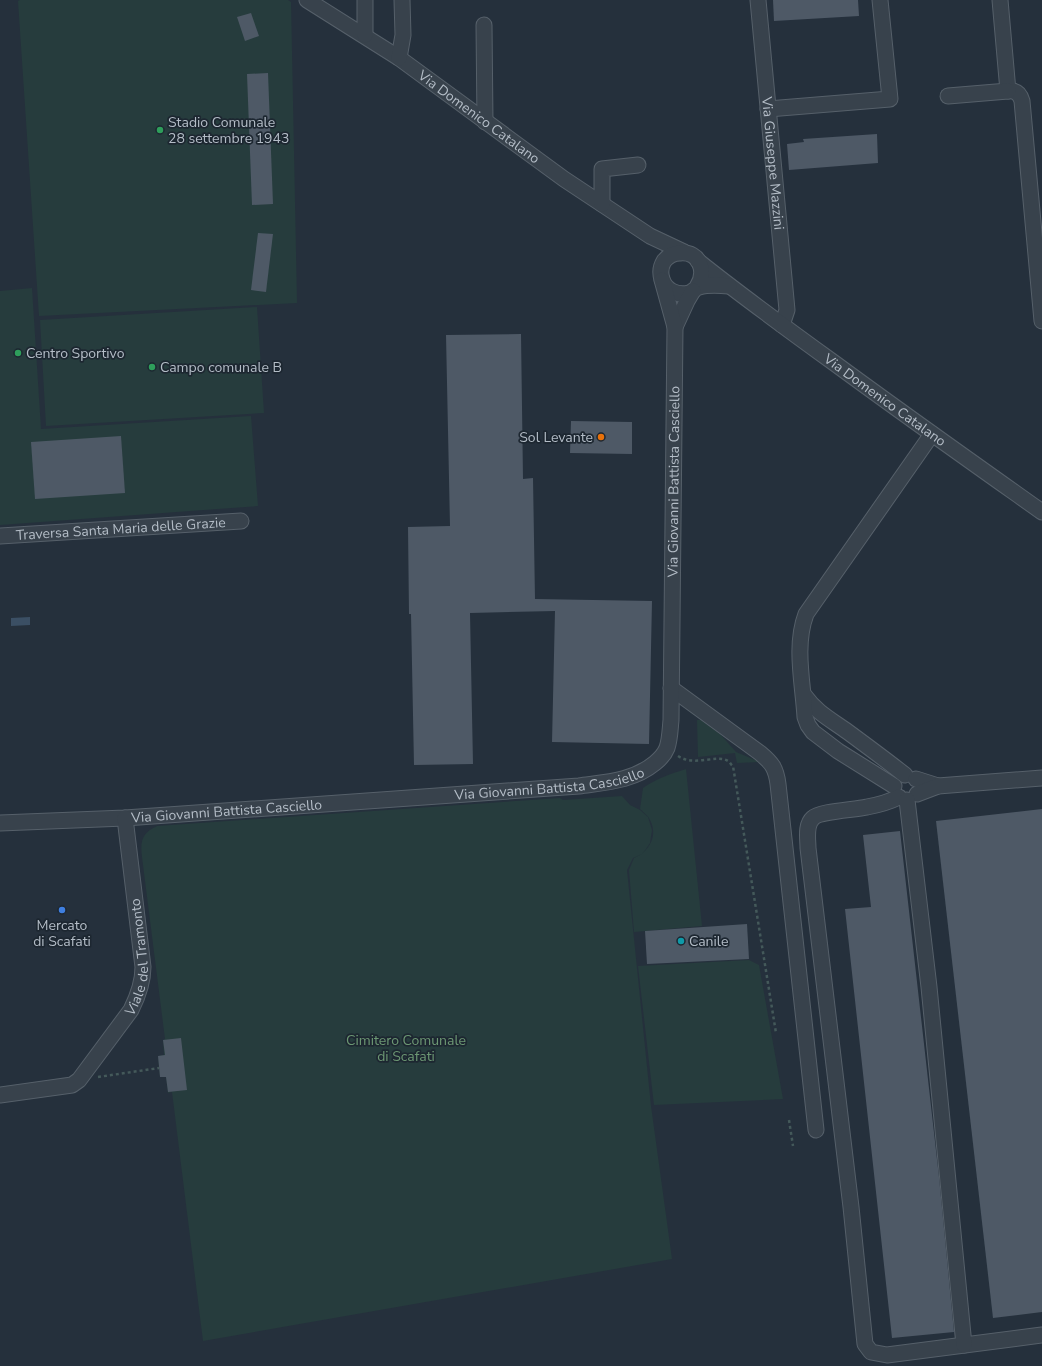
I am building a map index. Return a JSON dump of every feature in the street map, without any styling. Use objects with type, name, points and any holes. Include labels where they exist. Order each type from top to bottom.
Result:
[{"type":"street","name":"Via Domenico Catalano","points":[[307,0],[365,35],[399,58],[564,179],[650,236],[694,257],[782,325],[1042,512]]},
{"type":"street","points":[[365,0],[365,35]]},
{"type":"street","points":[[399,58],[403,35],[402,0]]},
{"type":"street","name":"Via Giuseppe Mazzini","points":[[758,0],[787,310],[782,325]]},
{"type":"street","points":[[768,109],[890,99],[880,0]]},
{"type":"street","points":[[1000,0],[1008,91]]},
{"type":"street","points":[[484,25],[485,122]]},
{"type":"street","points":[[948,96],[1008,91],[1019,94],[1022,102],[1042,321]]},
{"type":"street","points":[[602,204],[602,169],[638,165]]},
{"type":"street","name":"Via Domenico Catalano","points":[[650,236],[658,250],[662,274]]},
{"type":"street","points":[[684,252],[668,257],[664,261],[662,274],[665,286],[669,290],[682,294],[712,285],[730,286]]},
{"type":"street","points":[[695,289],[702,277],[701,266],[698,261]]},
{"type":"street","name":"Via Giovanni Battista Casciello","points":[[0,823],[125,818],[579,786],[631,777],[648,769],[658,760],[666,749],[670,737],[675,327],[662,274]]},
{"type":"street","name":"Via Giovanni Battista Casciello","points":[[675,327],[687,301],[695,289]]},
{"type":"street","points":[[906,788],[851,759],[813,732],[808,725],[805,717],[800,639],[802,625],[806,614],[932,434]]},
{"type":"street","name":"Traversa Santa Maria delle Grazie","points":[[0,536],[241,521]]},
{"type":"street","points":[[671,688],[764,756],[774,767],[778,784],[816,1130]]},
{"type":"street","points":[[804,695],[820,714],[848,732],[906,788],[929,986],[964,1345]]},
{"type":"street","points":[[1042,778],[906,788],[881,804],[866,808],[822,814],[813,818],[809,824],[808,833],[808,848],[851,1207],[865,1344],[871,1352],[887,1355],[1042,1335]]},
{"type":"street","name":"Viale del Tramonto","points":[[79,1080],[131,1010],[141,988],[143,978],[125,818]]},
{"type":"street","points":[[0,1095],[72,1085],[79,1080]]},
{"type":"path","points":[[666,749],[683,760],[698,762],[718,759],[728,761],[733,766],[776,1033]]},
{"type":"path","points":[[79,1080],[159,1068]]},
{"type":"path","points":[[789,1120],[793,1146]]},
{"type":"green space","name":"Stadio Comunale 28 settembre 1943","points":[[288,0],[291,2],[297,303],[39,316],[18,1]]},
{"type":"green space","name":"Centro Sportivo","points":[[32,288],[41,429],[251,416],[258,506],[0,525],[0,291]]},
{"type":"green space","name":"Campo comunale B","points":[[257,307],[264,413],[46,426],[40,320]]},
{"type":"green space","points":[[697,720],[701,720],[720,734],[736,752],[760,762],[737,763],[735,753],[698,757]]},
{"type":"green space","points":[[686,769],[702,926],[634,932],[629,870],[634,858],[640,855],[648,847],[653,836],[652,824],[649,818],[640,809],[643,788],[663,777]]},
{"type":"green space","name":"Cimitero Comunale di Scafati","points":[[622,796],[630,805],[640,810],[648,817],[652,830],[650,843],[642,854],[633,858],[627,870],[651,1106],[672,1259],[203,1341],[172,1092],[168,1093],[166,1077],[160,1077],[158,1056],[164,1055],[163,1040],[165,1039],[142,857],[141,846],[145,835],[157,826],[560,798],[563,800]]},
{"type":"green space","points":[[749,960],[759,965],[783,1099],[654,1105],[638,966]]},
{"type":"water","points":[[30,617],[30,625],[11,626],[11,618]]},
{"type":"building","points":[[773,0],[858,0],[859,16],[774,21]]},
{"type":"building","points":[[251,13],[259,36],[245,41],[237,17]]},
{"type":"building","points":[[268,73],[273,204],[252,205],[247,74]]},
{"type":"building","points":[[877,134],[878,163],[789,170],[787,144],[804,142],[803,139]]},
{"type":"building","points":[[258,233],[273,234],[266,292],[251,290]]},
{"type":"building","points":[[521,334],[523,479],[533,478],[535,599],[652,601],[649,744],[552,742],[555,611],[470,613],[473,764],[414,765],[408,527],[450,526],[446,335]]},
{"type":"building","name":"Sol Levante","points":[[571,421],[632,422],[632,454],[570,453]]},
{"type":"building","points":[[121,436],[125,493],[35,499],[31,442]]},
{"type":"building","points":[[1042,809],[1042,1312],[993,1318],[936,821]]},
{"type":"building","points":[[900,831],[939,1177],[954,1332],[892,1338],[845,909],[871,907],[863,835]]},
{"type":"building","name":"Canile","points":[[747,924],[749,959],[647,964],[645,931]]},
{"type":"building","points":[[181,1038],[187,1090],[168,1092],[166,1077],[160,1077],[158,1056],[165,1055],[163,1040]]},
{"type":"place","name":"Stadio Comunale 28 settembre 1943","points":[[160,130]]},
{"type":"place","name":"Centro Sportivo","points":[[18,353]]},
{"type":"place","name":"Campo comunale B","points":[[152,367]]},
{"type":"place","name":"Sol Levante","points":[[601,437]]},
{"type":"place","name":"Mercato di Scafati","points":[[62,910]]},
{"type":"place","name":"Canile","points":[[681,941]]}]
